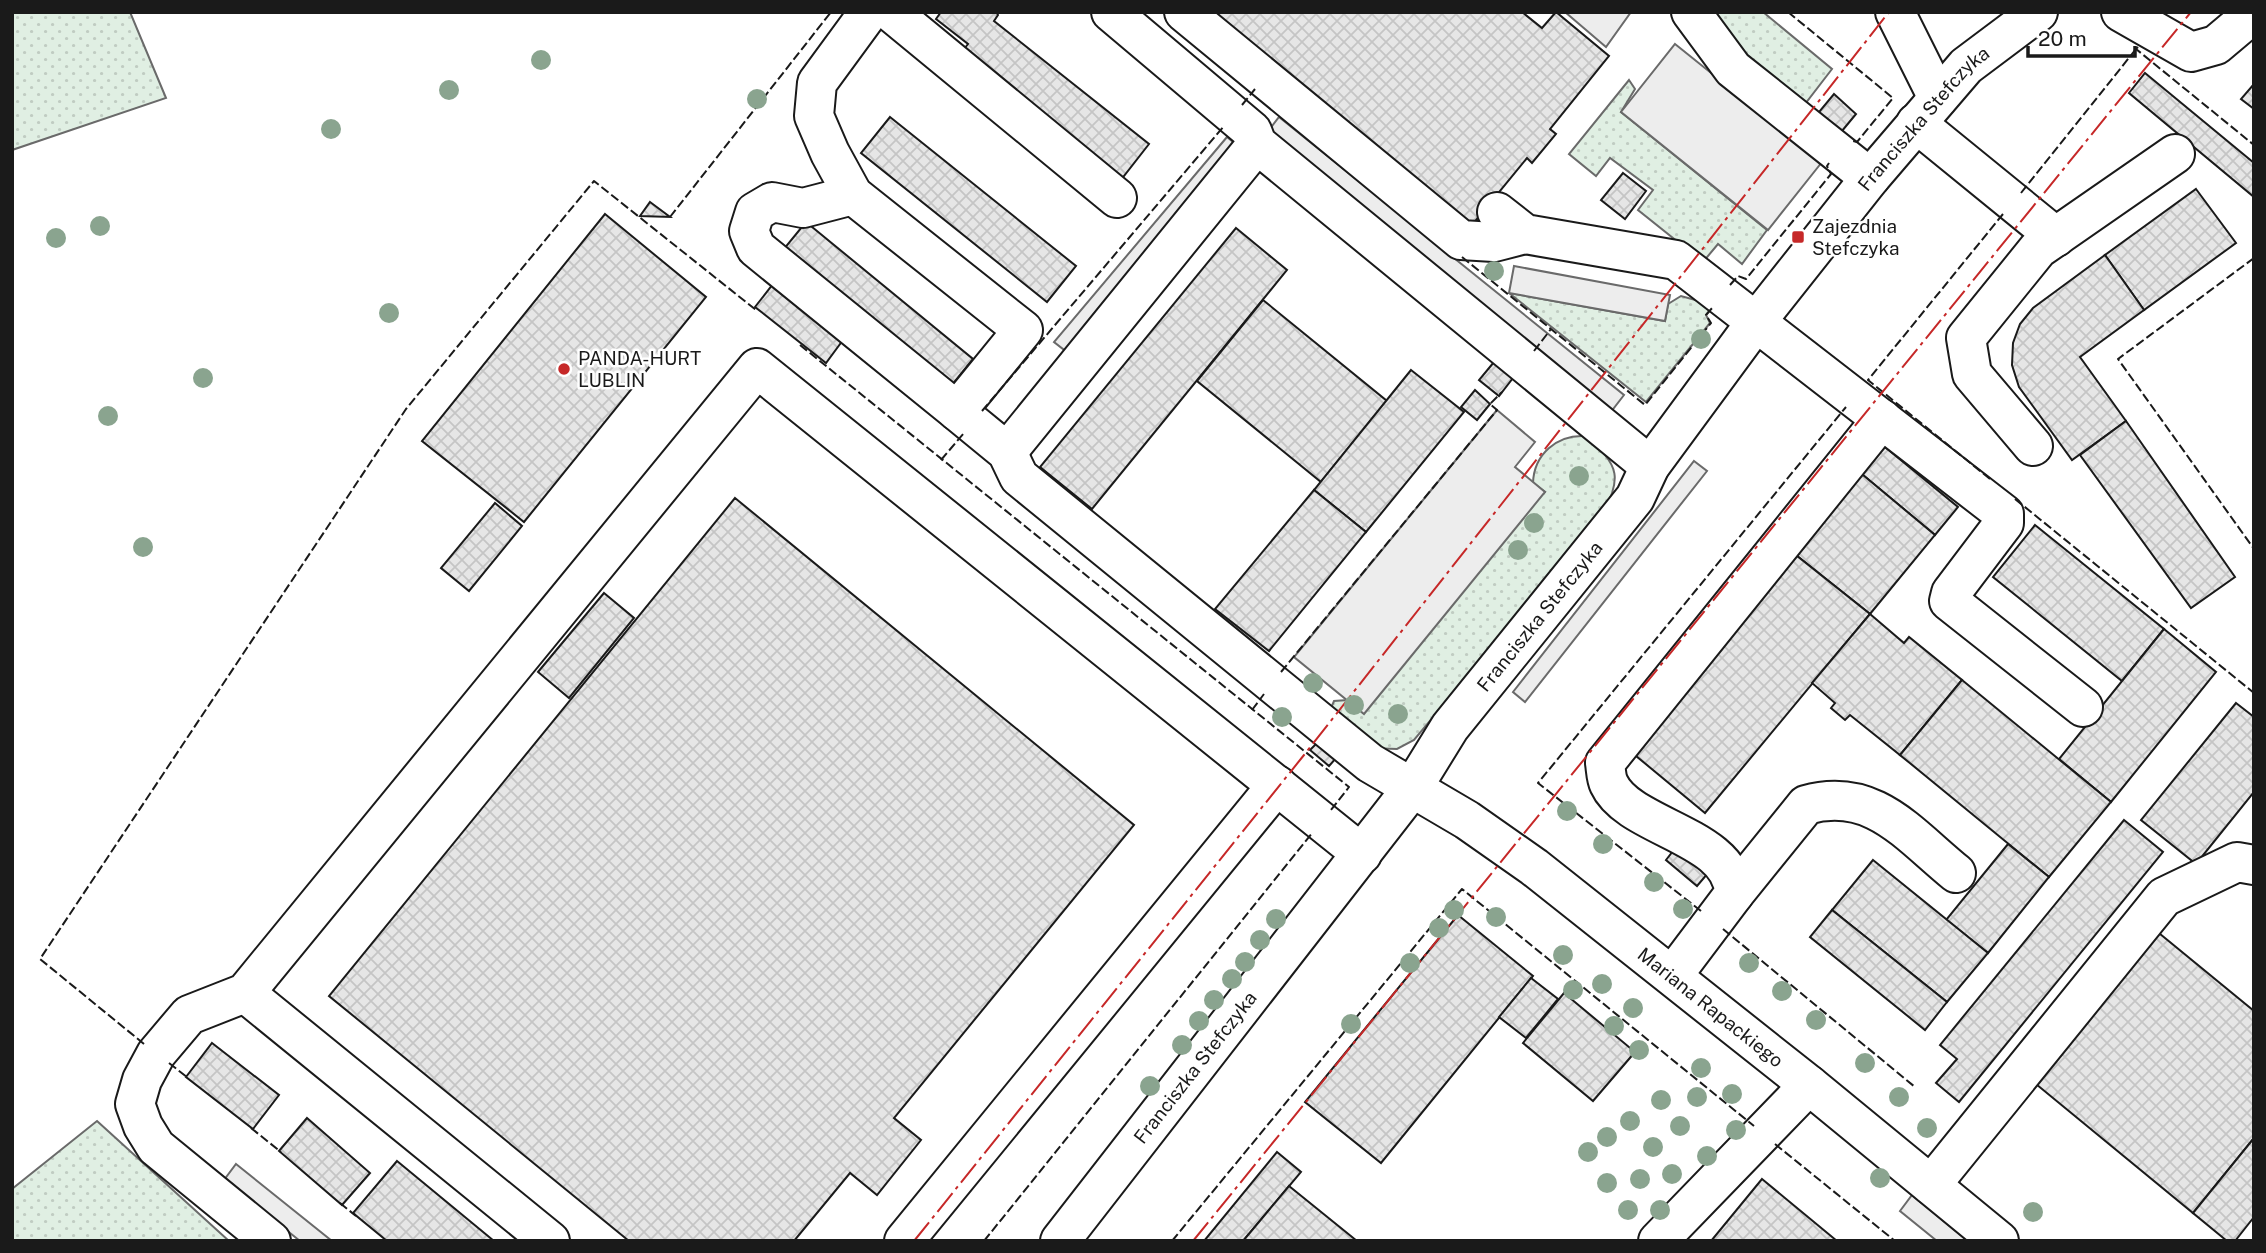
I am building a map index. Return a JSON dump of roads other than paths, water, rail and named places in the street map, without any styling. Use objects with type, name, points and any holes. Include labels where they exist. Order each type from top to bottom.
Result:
[{"type":"street","points":[[869,12],[817,83],[814,116],[852,195],[1023,330],[957,411]]},
{"type":"street","points":[[891,12],[1116,198]]},
{"type":"street","points":[[1111,12],[1252,131],[1257,144],[1650,466]]},
{"type":"street","points":[[1184,12],[1461,240],[1494,242],[1511,223],[1676,260],[1882,419],[2004,514],[2004,523],[1951,593],[1949,601],[2083,707]]},
{"type":"street","points":[[1691,12],[1733,69],[1870,178]]},
{"type":"street","points":[[1895,12],[1927,110],[2056,237]]},
{"type":"street","name":"Franciszka Stefczyka","points":[[1060,1241],[1413,787],[1450,727],[1635,498],[1650,466],[1756,322],[1870,178],[1966,66],[2038,12]]},
{"type":"street","points":[[2121,12],[2191,52],[2216,46],[2254,13]]},
{"type":"street","points":[[1007,452],[1257,144]]},
{"type":"street","points":[[2033,446],[1972,374],[1966,338],[2038,249],[2175,154]]},
{"type":"street","name":"Mariana Rapackiego","points":[[852,195],[803,208],[772,202],[755,212],[749,231],[756,248],[1007,452],[1019,477],[1370,763],[1413,787],[1534,867],[1673,975],[1999,1241]]},
{"type":"street","points":[[271,1241],[156,1147],[143,1126],[135,1104],[142,1080],[156,1054],[189,1016],[245,993],[757,368],[1362,854]]},
{"type":"street","points":[[1734,894],[1734,884],[1723,864],[1692,841],[1625,802],[1609,785],[1605,763],[1882,419]]},
{"type":"street","points":[[904,1241],[1277,785]]},
{"type":"street","points":[[1673,975],[1806,805],[1824,800],[1862,802],[1879,811],[1956,873]]},
{"type":"street","points":[[1931,1185],[2164,897],[2237,862],[2254,865]]},
{"type":"street","points":[[245,993],[550,1241]]},
{"type":"street","points":[[1658,1241],[1809,1085]]},
{"type":"place","name":"Zajezdnia Stefczyka","points":[[1798,237]]},
{"type":"place","name":"PANDA-HURT LUBLIN","points":[[564,369]]}]
